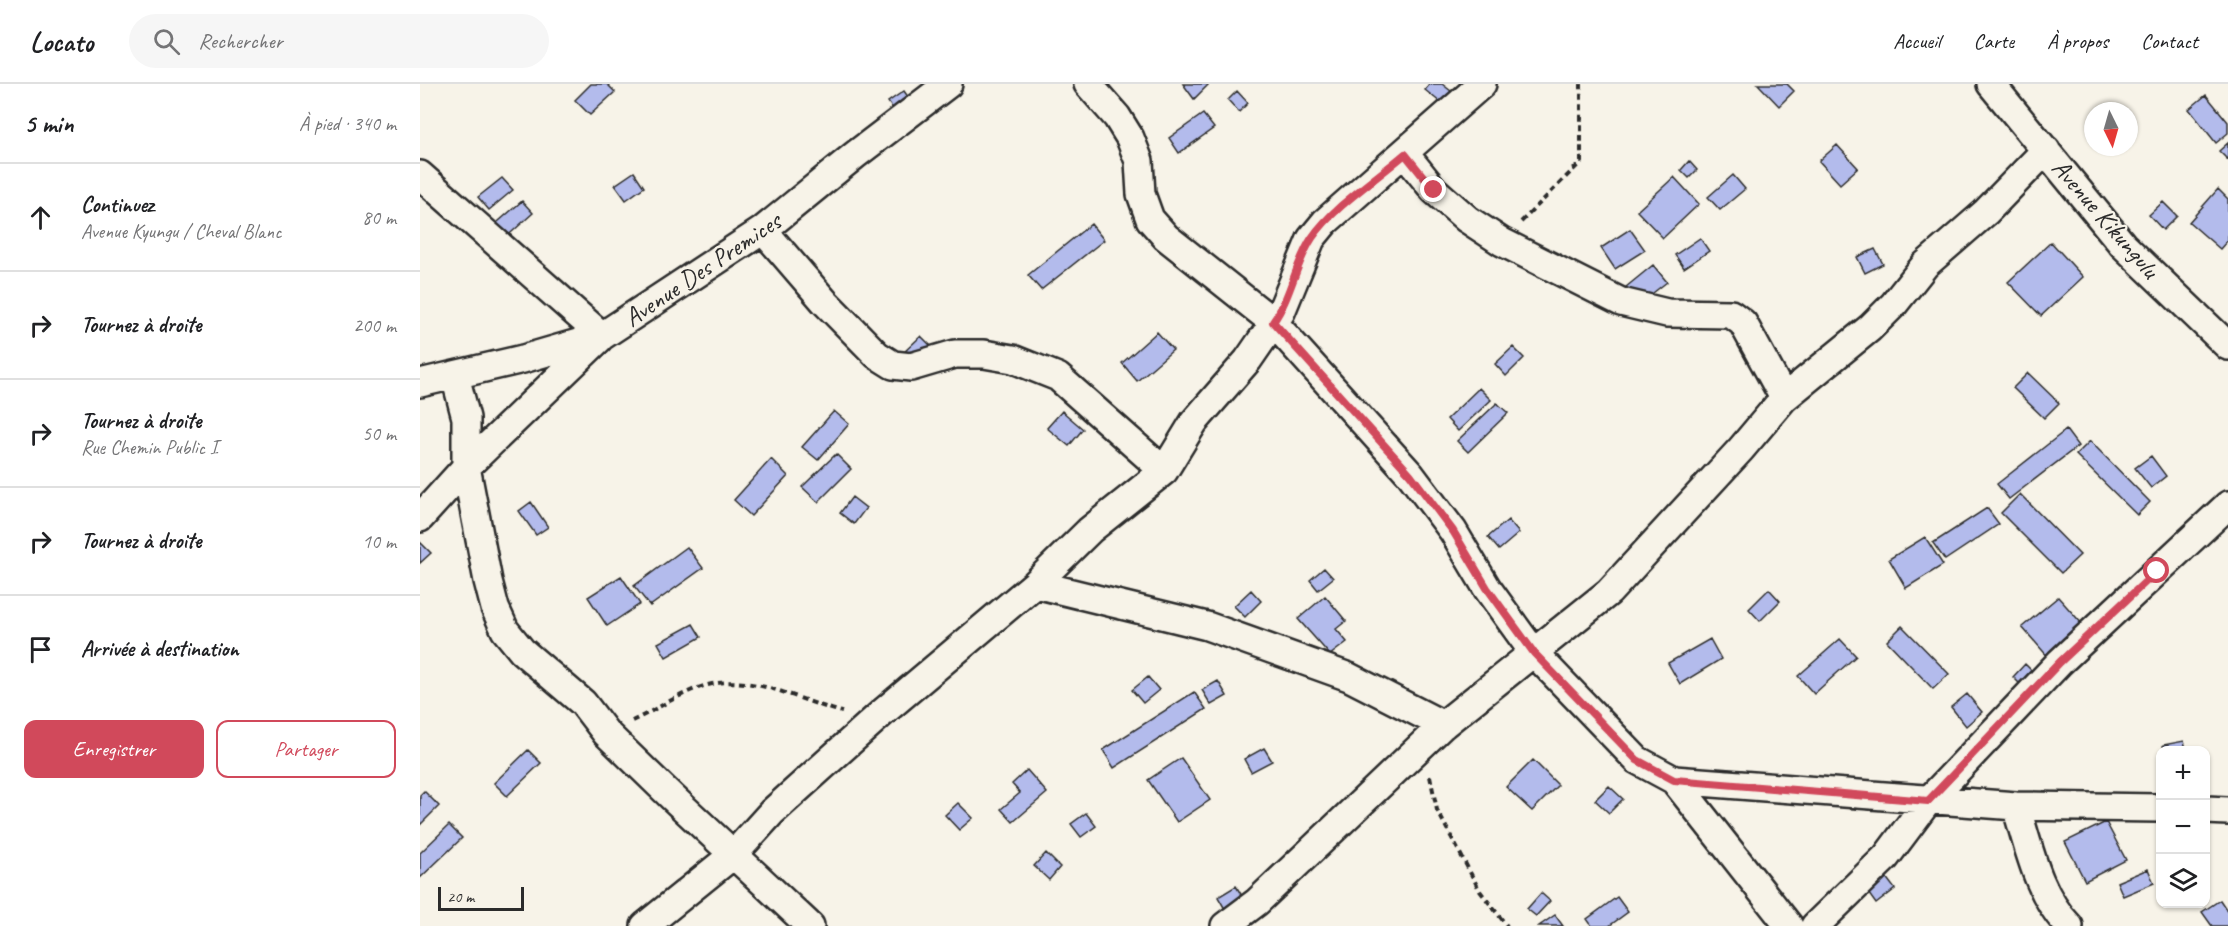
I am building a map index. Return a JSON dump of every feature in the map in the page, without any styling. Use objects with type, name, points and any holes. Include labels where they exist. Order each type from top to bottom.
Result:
[{"type":"street","name":"Avenue Des Premices","points":[[420,383],[455,376],[602,336],[763,231],[855,154],[948,84]]},
{"type":"street","points":[[1088,84],[1117,117],[1130,138],[1138,161],[1141,194],[1150,219],[1166,237],[1273,322],[1410,474],[1453,531],[1487,588],[1534,653],[1637,760],[1674,780],[1789,926]]},
{"type":"street","points":[[645,926],[734,854],[772,812],[882,713],[1035,584],[1090,530],[1164,471],[1194,422],[1248,360],[1286,302],[1311,239],[1325,222],[1482,84]]},
{"type":"street","name":"Avenue Kikungulu","points":[[1991,84],[2123,245],[2228,346]]},
{"type":"street","points":[[1225,926],[1257,902],[1424,746],[1443,725],[1503,674],[1534,653],[1609,592],[1741,449],[1784,398],[1870,328],[1894,304],[1925,265],[1986,212],[2046,150]]},
{"type":"street","points":[[1405,154],[1434,190],[1467,219],[1502,242],[1621,302],[1667,313],[1731,314],[1743,323],[1784,398]]},
{"type":"street","points":[[420,175],[602,336],[466,467],[420,518]]},
{"type":"street","points":[[763,231],[825,302],[877,355],[893,365],[911,367],[955,354],[984,354],[1013,359],[1058,377],[1164,471]]},
{"type":"street","points":[[455,376],[466,418],[466,467],[488,581],[495,609],[505,630],[522,651],[582,703],[606,733],[810,926]]},
{"type":"street","points":[[1815,926],[1886,857],[1928,801],[2060,662],[2228,505]]},
{"type":"street","points":[[1035,584],[1207,626],[1349,677],[1443,725]]},
{"type":"street","points":[[1674,780],[1928,801],[2016,806],[2156,808]]},
{"type":"street","points":[[2016,806],[2036,871],[2054,910],[2069,926]]},
{"type":"street","points":[[2210,810],[2228,811]]},
{"type":"path","points":[[1502,242],[1581,162],[1581,84]]},
{"type":"path","points":[[606,733],[710,684],[739,682],[787,693],[845,713],[882,713]]},
{"type":"path","points":[[1424,746],[1437,810],[1480,891],[1507,926]]},
{"type":"building","points":[[591,84],[607,84],[615,92],[590,115],[575,100]]},
{"type":"building","points":[[1183,84],[1207,84],[1208,85],[1194,99]]},
{"type":"building","points":[[1430,84],[1442,84],[1456,95],[1446,107],[1425,90]]},
{"type":"building","points":[[1758,84],[1787,84],[1794,91],[1779,106]]},
{"type":"building","points":[[904,91],[913,104],[897,115],[888,102]]},
{"type":"building","points":[[1237,91],[1248,103],[1239,112],[1228,100]]},
{"type":"building","points":[[2206,95],[2228,122],[2228,133],[2216,143],[2189,109]]},
{"type":"building","points":[[1203,114],[1214,128],[1179,153],[1169,138]]},
{"type":"building","points":[[2228,143],[2228,160],[2219,151]]},
{"type":"building","points":[[1837,145],[1858,168],[1840,184],[1819,161]]},
{"type":"building","points":[[1689,161],[1697,170],[1689,178],[1681,170]]},
{"type":"building","points":[[634,172],[644,187],[626,200],[615,185]]},
{"type":"building","points":[[1733,175],[1745,189],[1720,210],[1708,197]]},
{"type":"building","points":[[1674,177],[1699,204],[1663,238],[1637,211]]},
{"type":"building","points":[[502,178],[513,190],[489,210],[478,197]]},
{"type":"building","points":[[2218,189],[2228,199],[2228,240],[2220,249],[2189,222]]},
{"type":"building","points":[[522,201],[533,213],[502,241],[491,228]]},
{"type":"building","points":[[2163,202],[2177,216],[2163,230],[2149,215]]},
{"type":"building","points":[[1091,224],[1104,240],[1041,290],[1028,275]]},
{"type":"building","points":[[1630,229],[1645,250],[1615,269],[1601,248]]},
{"type":"building","points":[[1700,238],[1709,251],[1684,268],[1675,255]]},
{"type":"building","points":[[2051,242],[2083,277],[2041,316],[2008,282]]},
{"type":"building","points":[[1875,249],[1883,264],[1865,273],[1857,257]]},
{"type":"building","points":[[1653,265],[1667,282],[1640,303],[1626,287]]},
{"type":"building","points":[[1157,332],[1173,350],[1137,381],[1122,363]]},
{"type":"building","points":[[921,336],[933,348],[915,366],[903,353]]},
{"type":"building","points":[[1513,347],[1524,358],[1506,376],[1495,364]]},
{"type":"building","points":[[2028,373],[2059,403],[2044,418],[2013,388]]},
{"type":"building","points":[[1479,388],[1491,400],[1458,431],[1447,419]]},
{"type":"building","points":[[1497,403],[1508,413],[1468,452],[1457,441]]},
{"type":"building","points":[[834,411],[849,424],[818,460],[802,447]]},
{"type":"building","points":[[1062,411],[1083,429],[1069,446],[1047,428]]},
{"type":"building","points":[[2066,430],[2078,446],[2009,499],[1997,484]]},
{"type":"building","points":[[2090,441],[2150,502],[2137,515],[2076,455]]},
{"type":"building","points":[[836,454],[851,469],[818,502],[802,487]]},
{"type":"building","points":[[2151,456],[2166,476],[2151,488],[2135,468]]},
{"type":"building","points":[[771,459],[788,476],[751,516],[734,500]]},
{"type":"building","points":[[2020,494],[2080,555],[2061,573],[2001,513]]},
{"type":"building","points":[[852,497],[866,508],[854,524],[840,513]]},
{"type":"building","points":[[531,502],[548,527],[536,535],[519,511]]},
{"type":"building","points":[[1987,508],[1999,524],[1945,560],[1933,543]]},
{"type":"building","points":[[1508,520],[1519,533],[1499,550],[1488,537]]},
{"type":"building","points":[[1925,537],[1943,565],[1906,588],[1889,559]]},
{"type":"building","points":[[420,542],[431,553],[420,563]]},
{"type":"building","points":[[687,547],[703,568],[650,606],[634,586]]},
{"type":"building","points":[[1324,568],[1333,578],[1318,590],[1310,580]]},
{"type":"building","points":[[621,576],[640,604],[607,626],[588,597]]},
{"type":"building","points":[[1769,589],[1780,601],[1760,621],[1749,609]]},
{"type":"building","points":[[1251,590],[1261,601],[1245,617],[1234,606]]},
{"type":"building","points":[[1325,596],[1346,621],[1336,629],[1347,642],[1330,655],[1298,619]]},
{"type":"building","points":[[2058,597],[2084,626],[2049,658],[2022,627]]},
{"type":"building","points":[[693,624],[701,637],[666,657],[658,643]]},
{"type":"building","points":[[1902,626],[1949,674],[1933,689],[1887,641]]},
{"type":"building","points":[[1710,639],[1721,659],[1680,684],[1668,663]]},
{"type":"building","points":[[1840,639],[1856,656],[1814,694],[1798,676]]},
{"type":"building","points":[[2025,664],[2035,674],[2022,686],[2013,677]]},
{"type":"building","points":[[1148,677],[1159,690],[1143,703],[1132,690]]},
{"type":"building","points":[[1218,681],[1227,696],[1211,705],[1202,690]]},
{"type":"building","points":[[1194,692],[1206,709],[1114,768],[1103,750]]},
{"type":"building","points":[[1967,694],[1982,712],[1966,726],[1951,707]]},
{"type":"building","points":[[2184,741],[2185,746],[2163,746]]},
{"type":"building","points":[[1264,748],[1272,761],[1251,772],[1244,759]]},
{"type":"building","points":[[528,750],[541,763],[507,796],[494,783]]},
{"type":"building","points":[[1181,758],[1210,800],[1177,822],[1148,780]]},
{"type":"building","points":[[1533,760],[1558,785],[1532,811],[1506,787]]},
{"type":"building","points":[[1027,770],[1047,793],[1013,822],[1001,809],[1020,793],[1012,784]]},
{"type":"building","points":[[1609,786],[1623,799],[1609,813],[1595,800]]},
{"type":"building","points":[[424,791],[439,806],[420,825],[420,795]]},
{"type":"building","points":[[958,803],[973,818],[959,830],[945,815]]},
{"type":"building","points":[[1086,813],[1096,826],[1081,837],[1071,824]]},
{"type":"building","points":[[2106,822],[2126,860],[2085,881],[2065,842]]},
{"type":"building","points":[[449,825],[462,838],[420,878],[420,853]]},
{"type":"building","points":[[1046,853],[1060,867],[1049,880],[1034,866]]},
{"type":"building","points":[[2148,869],[2154,883],[2123,896],[2117,882]]},
{"type":"building","points":[[1885,876],[1895,889],[1876,904],[1866,890]]},
{"type":"building","points":[[1236,886],[1248,906],[1229,916],[1218,897]]},
{"type":"building","points":[[1541,893],[1550,901],[1536,916],[1527,909]]},
{"type":"building","points":[[1617,897],[1628,912],[1609,926],[1592,926],[1587,919]]},
{"type":"building","points":[[2220,900],[2228,912],[2228,926],[2212,926],[2202,912]]},
{"type":"building","points":[[1555,915],[1563,926],[1539,926]]},
{"type":"route","points":[[1434,190],[1405,154],[1325,222],[1311,239],[1286,302],[1273,322],[1410,474],[1453,531],[1487,588],[1534,653],[1637,760],[1674,780],[1928,801],[2060,662],[2157,571]]}]
